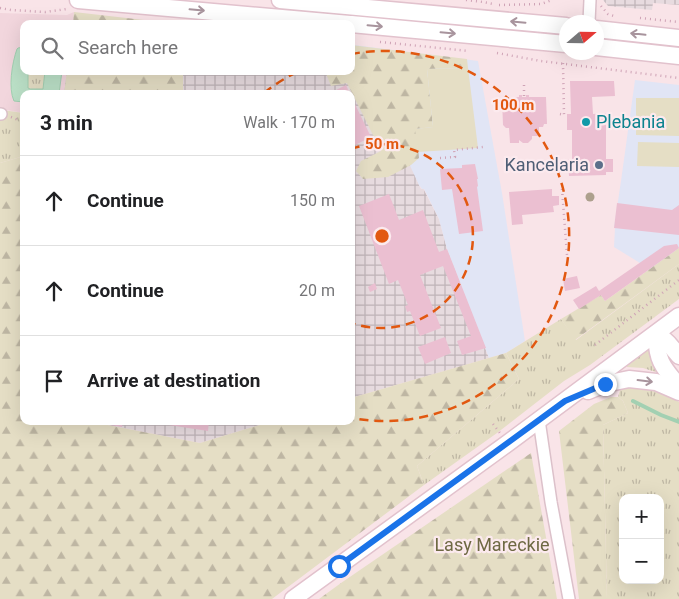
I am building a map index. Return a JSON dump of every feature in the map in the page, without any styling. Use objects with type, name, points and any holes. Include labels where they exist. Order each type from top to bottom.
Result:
[{"type":"main road","points":[[280,0],[559,25]]},
{"type":"main road","points":[[74,4],[295,20]]},
{"type":"main road","points":[[355,24],[559,43]]},
{"type":"main road","points":[[604,30],[679,38]]},
{"type":"main road","points":[[604,48],[679,56]]},
{"type":"main road","points":[[293,599],[679,316]]},
{"type":"main road","points":[[656,333],[679,356]]},
{"type":"main road","points":[[656,333],[656,347],[660,361],[679,386]]},
{"type":"main road","points":[[565,401],[605,384],[629,379],[656,382],[679,392]]},
{"type":"street","points":[[590,15],[594,1]]},
{"type":"street","points":[[539,420],[551,502],[569,599]]},
{"type":"path","points":[[466,0],[495,5],[540,4],[552,0]]},
{"type":"path","points":[[594,1],[608,14],[614,16]]},
{"type":"path","points":[[0,8],[43,12],[74,4]]},
{"type":"path","points":[[634,18],[679,22]]},
{"type":"path","points":[[371,41],[472,51]]},
{"type":"path","points":[[492,52],[541,61],[679,78]]},
{"type":"path","points":[[560,114],[564,115],[563,63]]},
{"type":"path","points":[[524,85],[524,97]]},
{"type":"path","points":[[440,158],[455,157],[454,150],[483,147]]},
{"type":"path","points":[[562,189],[567,255]]},
{"type":"path","points":[[595,346],[679,280]]},
{"type":"path","points":[[493,424],[500,433]]},
{"type":"shaded area","points":[[603,0],[679,0],[679,5],[653,3],[652,10],[608,6]]},
{"type":"shaded area","points":[[74,12],[73,20],[20,20],[20,75],[66,75],[65,90],[20,90],[20,112],[0,109],[0,13],[67,15]]},
{"type":"shaded area","points":[[355,45],[478,61],[502,193],[525,341],[506,353],[489,358],[447,249],[439,219],[424,189],[419,185]]},
{"type":"shaded area","points":[[18,48],[20,48],[20,75],[28,75],[28,88],[43,89],[45,75],[61,75],[60,90],[20,90],[20,102],[14,101],[11,89],[12,68]]},
{"type":"shaded area","points":[[355,53],[421,189],[423,188],[439,219],[447,249],[489,358],[355,397],[355,90],[65,90],[66,75],[355,75]]},
{"type":"shaded area","points":[[635,80],[679,85],[679,248],[646,272],[640,263],[614,247],[614,228]]},
{"type":"shaded area","points":[[108,425],[260,425],[200,443]]},
{"type":"green space","points":[[74,12],[144,20],[73,20]]},
{"type":"green space","points":[[355,45],[467,59],[468,68],[427,69],[433,127],[416,129],[419,158],[411,165],[388,177],[363,179],[356,171],[361,161],[381,151],[355,99],[355,90],[350,90],[347,83],[331,86],[327,75],[355,75]]},
{"type":"green space","points":[[468,68],[478,148],[418,152],[415,129],[433,127],[427,69]]},
{"type":"green space","points":[[28,75],[45,75],[43,89],[28,88]]},
{"type":"green space","points":[[66,75],[183,75],[183,90],[65,90]]},
{"type":"green space","points":[[636,98],[679,98],[679,136],[636,135]]},
{"type":"green space","points":[[2,110],[20,112],[20,157],[0,163],[0,120]]},
{"type":"green space","points":[[638,142],[679,143],[679,167],[637,166]]},
{"type":"green space","points":[[20,157],[20,425],[108,425],[200,443],[260,425],[355,425],[355,397],[506,353],[519,379],[417,466],[424,485],[272,599],[0,599],[0,163]]},
{"type":"green space","points":[[679,248],[679,264],[575,340],[561,319],[601,295],[605,301]]},
{"type":"green space","points":[[679,264],[679,299],[590,365],[564,381],[497,433],[424,485],[417,466],[519,379],[506,353],[561,319],[576,340]]},
{"type":"green space","points":[[649,349],[662,374],[643,368],[627,367],[627,365]]},
{"type":"green space","points":[[621,387],[649,387],[679,402],[679,599],[607,599],[603,425],[628,413],[623,401],[618,397]]},
{"type":"green space","points":[[611,397],[618,397],[623,401],[628,413],[603,425],[607,599],[579,599],[559,431],[594,404]]},
{"type":"green space","name":"Lasy Mareckie","points":[[531,453],[557,599],[319,599],[341,583]]},
{"type":"building","name":"Plebania","points":[[570,81],[614,81],[615,96],[592,97],[593,114],[606,113],[606,159],[613,159],[613,172],[606,172],[606,175],[569,176],[568,159],[572,159],[572,130],[567,130],[567,114],[571,114]]},
{"type":"building","points":[[346,85],[348,90],[336,90]]},
{"type":"building","points":[[519,95],[522,95],[522,97],[529,95],[529,97],[546,97],[547,124],[539,127],[539,136],[532,136],[528,143],[523,143],[519,140],[519,143],[510,143],[509,128],[503,125],[502,99],[519,97]]},
{"type":"building","points":[[355,104],[371,137],[355,145]]},
{"type":"building","points":[[475,164],[483,231],[459,234],[452,189],[442,190],[440,169],[462,168],[462,165]]},
{"type":"building","points":[[552,189],[552,196],[559,196],[559,205],[553,206],[554,212],[522,215],[523,224],[512,225],[509,192]]},
{"type":"building","points":[[389,194],[399,220],[423,210],[439,252],[447,249],[486,348],[462,355],[457,341],[471,336],[443,266],[420,275],[441,328],[420,336],[410,311],[407,312],[405,306],[408,305],[398,280],[389,284],[359,206]]},
{"type":"building","points":[[617,203],[672,210],[679,205],[679,235],[614,228]]},
{"type":"building","points":[[677,244],[679,248],[605,301],[601,295],[579,309],[573,300],[596,286],[599,291],[664,246]]},
{"type":"building","points":[[577,276],[580,288],[565,291],[563,279]]},
{"type":"building","points":[[375,283],[377,289],[370,292],[368,287]]},
{"type":"building","points":[[445,337],[451,353],[425,364],[418,347]]},
{"type":"building","points":[[169,425],[209,425],[208,431]]},
{"type":"waterway","points":[[633,401],[679,422]]},
{"type":"place","name":"Plebania","points":[[586,122]]},
{"type":"place","name":"Kancelaria","points":[[599,165]]},
{"type":"route","points":[[339,566],[565,401],[605,384]]}]
